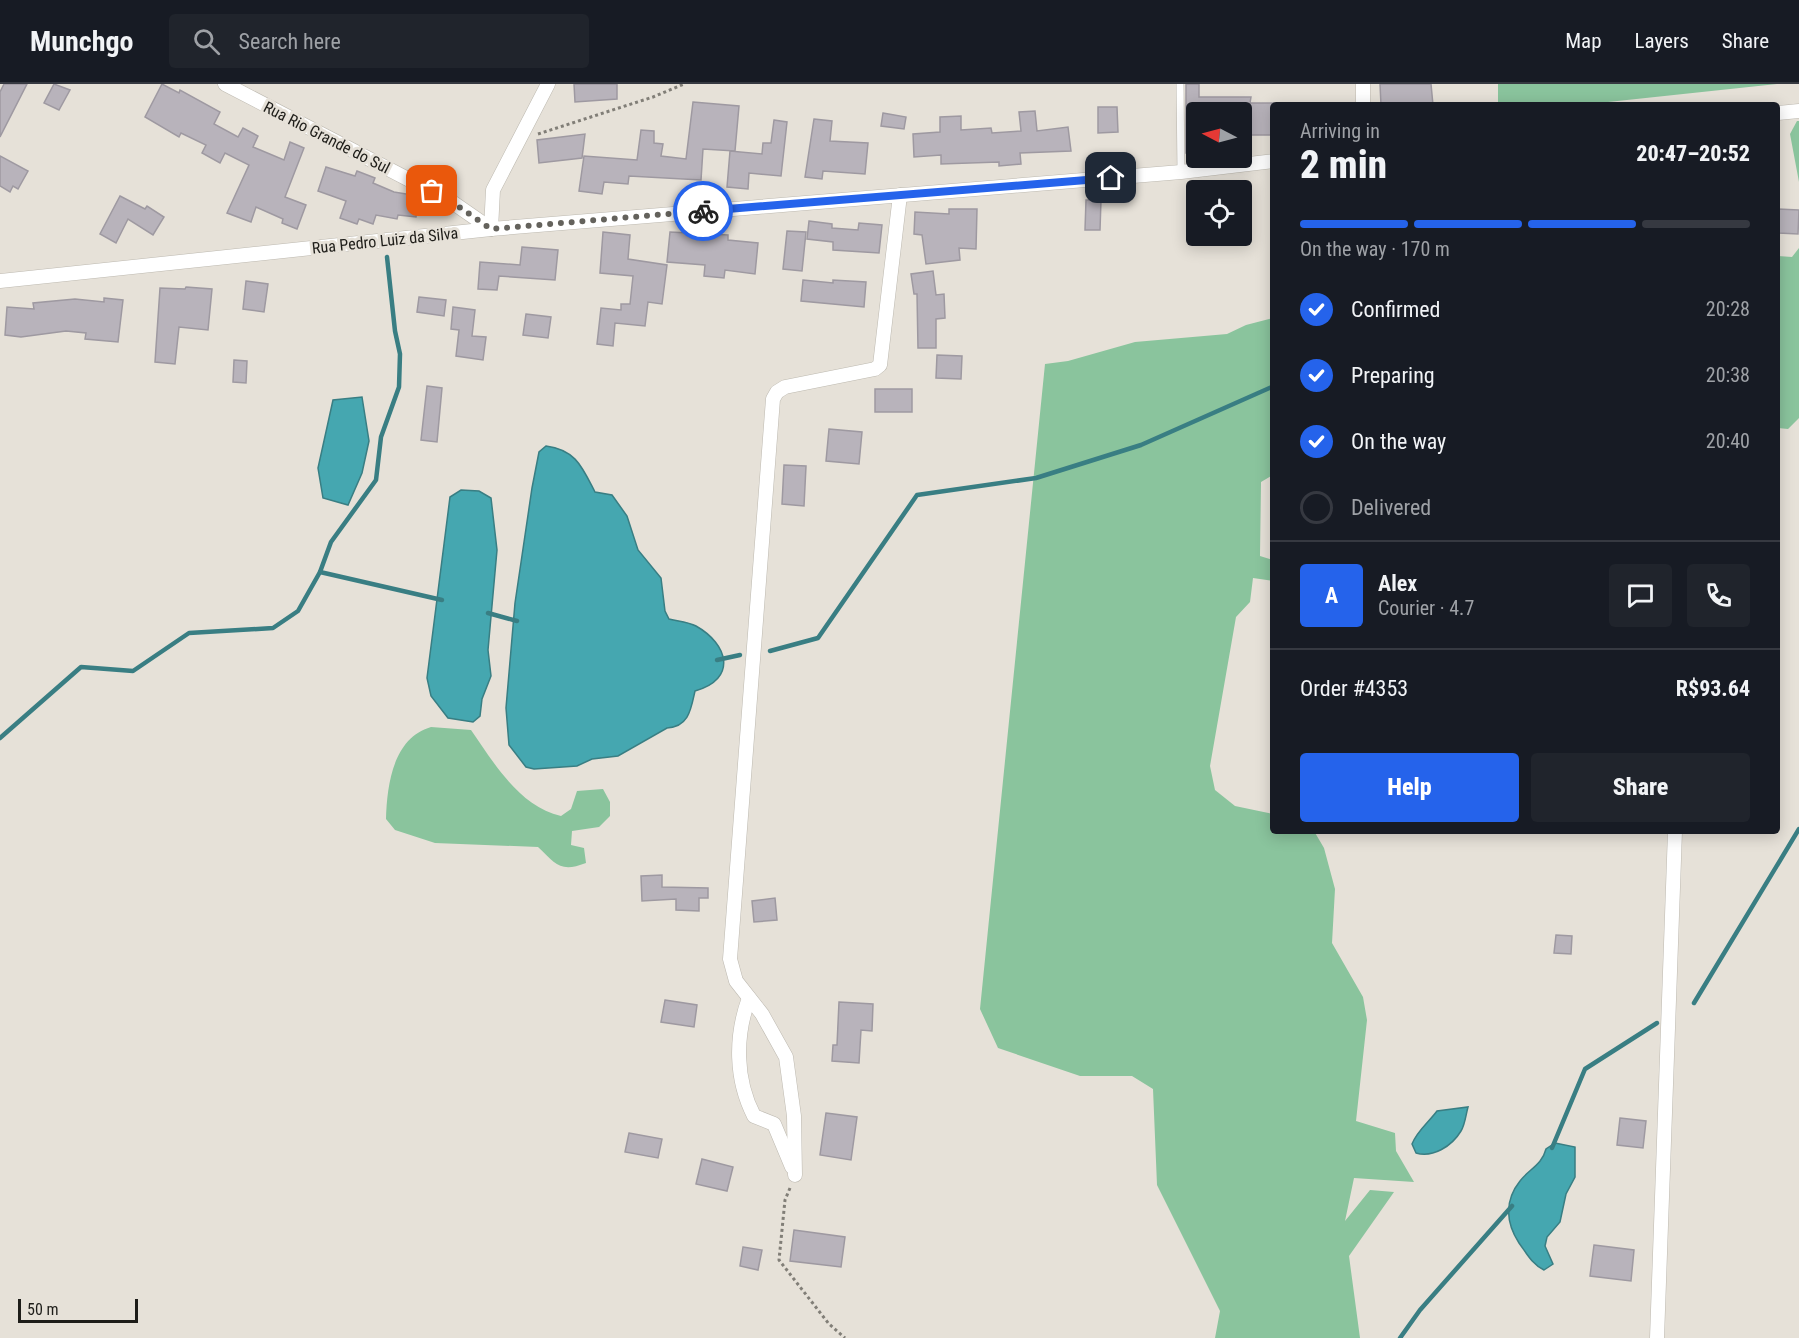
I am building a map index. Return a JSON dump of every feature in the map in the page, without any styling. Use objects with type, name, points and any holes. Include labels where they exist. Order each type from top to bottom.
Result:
[{"type":"street","name":"Rua Rio Grande do Sul","points":[[225,84],[452,202],[491,229]]},
{"type":"street","points":[[491,229],[493,190],[548,84]]},
{"type":"street","points":[[1363,84],[1364,102]]},
{"type":"street","points":[[1780,113],[1799,111]]},
{"type":"street","name":"Rua Pedro Luiz da Silva","points":[[0,281],[491,229],[1181,172],[1270,161]]},
{"type":"street","points":[[795,1175],[794,1116],[786,1057],[736,981],[730,959],[773,399],[777,392],[785,387],[875,369],[880,365],[900,195]]},
{"type":"street","points":[[1657,1338],[1675,834]]},
{"type":"street","points":[[749,998],[742,1019],[739,1060],[743,1095],[754,1116],[774,1124],[795,1175]]},
{"type":"lane","points":[[1180,84],[1181,172]]},
{"type":"path","points":[[523,133],[535,135],[653,97],[684,84]]},
{"type":"path","points":[[795,1175],[785,1200],[779,1260],[829,1323],[845,1338]]},
{"type":"green space","points":[[1498,84],[1777,84],[1608,102],[1498,102]]},
{"type":"green space","points":[[1799,121],[1799,182],[1790,134]]},
{"type":"green space","points":[[1799,248],[1799,418],[1788,429],[1780,428],[1780,256],[1792,257]]},
{"type":"green space","points":[[1270,319],[1270,477],[1261,482],[1260,556],[1270,559],[1270,581],[1253,578],[1250,602],[1236,617],[1210,766],[1215,790],[1235,806],[1270,813],[1270,834],[1316,834],[1324,848],[1335,889],[1332,943],[1363,997],[1367,1020],[1356,1121],[1395,1133],[1396,1151],[1414,1182],[1354,1178],[1345,1221],[1370,1190],[1394,1192],[1349,1256],[1360,1338],[1215,1338],[1220,1311],[1157,1185],[1153,1089],[1132,1076],[1080,1076],[998,1048],[980,1009],[1045,364],[1068,361],[1135,342],[1227,334],[1246,325]]},
{"type":"green space","points":[[431,727],[471,730],[509,782],[532,803],[546,811],[561,816],[571,809],[577,791],[603,789],[610,802],[610,816],[599,827],[572,831],[571,845],[584,848],[586,863],[564,867],[549,858],[538,847],[435,843],[395,830],[386,819],[388,792],[395,764],[408,741]]},
{"type":"water","points":[[362,397],[369,441],[362,473],[348,505],[323,498],[318,468],[333,400]]},
{"type":"water","points":[[546,446],[564,451],[577,461],[595,492],[612,495],[627,516],[638,550],[661,578],[665,611],[669,619],[693,625],[707,633],[721,651],[724,661],[723,670],[718,678],[709,686],[695,691],[688,716],[680,724],[667,728],[618,756],[592,759],[577,766],[534,769],[526,767],[509,745],[506,708],[515,603],[532,488],[539,452]]},
{"type":"water","points":[[461,490],[479,491],[491,498],[497,550],[488,650],[491,676],[482,699],[480,716],[473,722],[448,718],[431,696],[427,678],[450,497]]},
{"type":"water","points":[[1468,1107],[1462,1129],[1453,1141],[1442,1150],[1429,1154],[1416,1153],[1412,1144],[1414,1139],[1437,1111]]},
{"type":"water","points":[[1555,1143],[1575,1147],[1575,1177],[1566,1194],[1560,1222],[1547,1237],[1545,1246],[1553,1264],[1544,1270],[1530,1258],[1511,1228],[1509,1204],[1520,1181],[1538,1163],[1546,1149]]},
{"type":"building","points":[[4,84],[27,84],[0,137],[0,92]]},
{"type":"building","points":[[54,84],[70,90],[59,110],[44,103]]},
{"type":"building","points":[[162,84],[179,93],[180,90],[220,112],[214,124],[238,137],[243,128],[258,136],[253,147],[284,160],[290,142],[304,148],[285,197],[306,205],[297,229],[282,223],[283,219],[256,207],[251,222],[227,213],[249,165],[225,153],[220,163],[202,153],[206,145],[181,133],[179,137],[145,117]]},
{"type":"building","points":[[574,84],[617,84],[617,99],[575,102]]},
{"type":"building","points":[[1186,84],[1199,84],[1199,97],[1251,97],[1250,102],[1186,102]]},
{"type":"building","points":[[1380,84],[1431,84],[1433,102],[1381,102]]},
{"type":"building","points":[[693,102],[739,106],[735,151],[703,149],[701,180],[629,176],[628,184],[604,182],[602,194],[579,191],[584,156],[637,160],[641,130],[654,131],[654,143],[663,144],[661,156],[686,159]]},
{"type":"building","points":[[1252,103],[1270,103],[1270,135],[1252,135]]},
{"type":"building","points":[[1098,107],[1117,107],[1118,132],[1098,133]]},
{"type":"building","points":[[1035,111],[1037,131],[1068,127],[1071,151],[1020,153],[1021,164],[999,166],[999,162],[941,164],[941,155],[914,157],[913,134],[940,132],[940,117],[961,116],[961,130],[991,128],[992,133],[1021,131],[1019,112]]},
{"type":"building","points":[[883,113],[906,117],[904,129],[881,126]]},
{"type":"building","points":[[814,119],[832,121],[830,141],[868,143],[865,174],[823,171],[822,179],[805,177]]},
{"type":"building","points":[[774,120],[787,122],[781,176],[749,173],[748,189],[727,187],[730,151],[762,154],[763,143],[771,143]]},
{"type":"building","points":[[585,134],[582,158],[539,163],[537,140]]},
{"type":"building","points":[[0,156],[28,171],[18,189],[13,186],[10,192],[0,186]]},
{"type":"building","points":[[326,167],[355,176],[357,171],[375,178],[373,183],[394,192],[419,196],[416,217],[398,215],[397,219],[376,215],[373,224],[359,219],[357,224],[340,218],[346,201],[318,191]]},
{"type":"building","points":[[120,196],[145,209],[147,206],[164,217],[153,235],[128,219],[116,243],[100,234]]},
{"type":"building","points":[[1086,200],[1101,200],[1100,230],[1085,230]]},
{"type":"building","points":[[949,209],[977,209],[976,249],[959,248],[960,260],[926,264],[922,235],[914,234],[915,212],[949,214]]},
{"type":"building","points":[[1780,209],[1799,210],[1798,234],[1780,233]]},
{"type":"building","points":[[809,221],[832,224],[832,228],[858,230],[859,223],[882,225],[879,253],[833,250],[833,242],[807,239]]},
{"type":"building","points":[[787,231],[806,232],[802,271],[783,269]]},
{"type":"building","points":[[603,232],[630,235],[628,259],[667,265],[662,304],[648,302],[645,326],[615,323],[613,346],[597,344],[601,308],[621,310],[621,304],[630,304],[633,276],[600,273]]},
{"type":"building","points":[[670,232],[728,235],[728,240],[758,243],[755,274],[725,270],[724,278],[704,276],[705,265],[667,262]]},
{"type":"building","points":[[522,247],[558,250],[555,280],[499,276],[497,290],[478,289],[480,262],[520,265]]},
{"type":"building","points":[[933,271],[936,295],[944,294],[945,318],[936,319],[936,348],[918,348],[917,294],[914,294],[911,274]]},
{"type":"building","points":[[803,280],[833,283],[833,280],[866,282],[864,307],[801,301]]},
{"type":"building","points":[[246,281],[268,284],[264,312],[243,309]]},
{"type":"building","points":[[186,287],[212,289],[208,330],[179,327],[175,364],[155,362],[160,288],[185,289]]},
{"type":"building","points":[[419,297],[446,300],[444,316],[417,312]]},
{"type":"building","points":[[104,298],[123,300],[118,342],[85,339],[86,333],[66,331],[21,337],[5,335],[7,307],[34,309],[33,303],[75,299],[104,302]]},
{"type":"building","points":[[453,307],[475,310],[472,336],[486,337],[483,360],[456,356],[459,330],[451,329]]},
{"type":"building","points":[[526,314],[551,317],[548,338],[523,335]]},
{"type":"building","points":[[937,355],[962,356],[961,379],[936,378]]},
{"type":"building","points":[[234,360],[247,361],[246,383],[233,382]]},
{"type":"building","points":[[427,386],[442,388],[437,442],[421,440]]},
{"type":"building","points":[[875,389],[912,389],[912,412],[875,412]]},
{"type":"building","points":[[829,429],[862,432],[859,464],[826,461]]},
{"type":"building","points":[[784,465],[806,466],[804,506],[782,504]]},
{"type":"building","points":[[662,875],[662,887],[708,888],[708,898],[699,898],[699,911],[676,910],[676,899],[642,901],[641,876]]},
{"type":"building","points":[[775,898],[777,920],[754,922],[752,901]]},
{"type":"building","points":[[1556,935],[1572,936],[1571,954],[1554,953]]},
{"type":"building","points":[[665,1000],[697,1005],[694,1027],[661,1022]]},
{"type":"building","points":[[839,1002],[873,1004],[872,1031],[861,1030],[859,1063],[832,1061],[833,1045],[837,1045]]},
{"type":"building","points":[[826,1113],[857,1117],[851,1160],[820,1155]]},
{"type":"building","points":[[1620,1118],[1646,1121],[1643,1148],[1617,1145]]},
{"type":"building","points":[[629,1133],[662,1139],[658,1158],[625,1152]]},
{"type":"building","points":[[702,1159],[733,1167],[727,1191],[696,1184]]},
{"type":"building","points":[[794,1230],[845,1237],[841,1267],[790,1261]]},
{"type":"building","points":[[1594,1245],[1634,1250],[1631,1281],[1590,1276]]},
{"type":"building","points":[[743,1247],[762,1250],[758,1270],[740,1266]]},
{"type":"waterway","points":[[0,738],[81,667],[133,671],[189,633],[273,628],[298,611],[320,572],[331,542],[376,480],[381,437],[399,387],[400,354],[395,331],[387,257]]},
{"type":"waterway","points":[[770,651],[818,638],[917,495],[1036,478],[1141,445],[1270,388]]},
{"type":"waterway","points":[[320,572],[442,600]]},
{"type":"waterway","points":[[488,613],[517,621]]},
{"type":"waterway","points":[[717,660],[740,655]]},
{"type":"waterway","points":[[1694,1003],[1799,829]]},
{"type":"waterway","points":[[1552,1148],[1585,1069],[1657,1023]]},
{"type":"waterway","points":[[1400,1338],[1420,1310],[1512,1206]]},
{"type":"way so far","points":[[432,191],[491,229],[703,211]]},
{"type":"route","points":[[703,211],[1111,178]]}]
